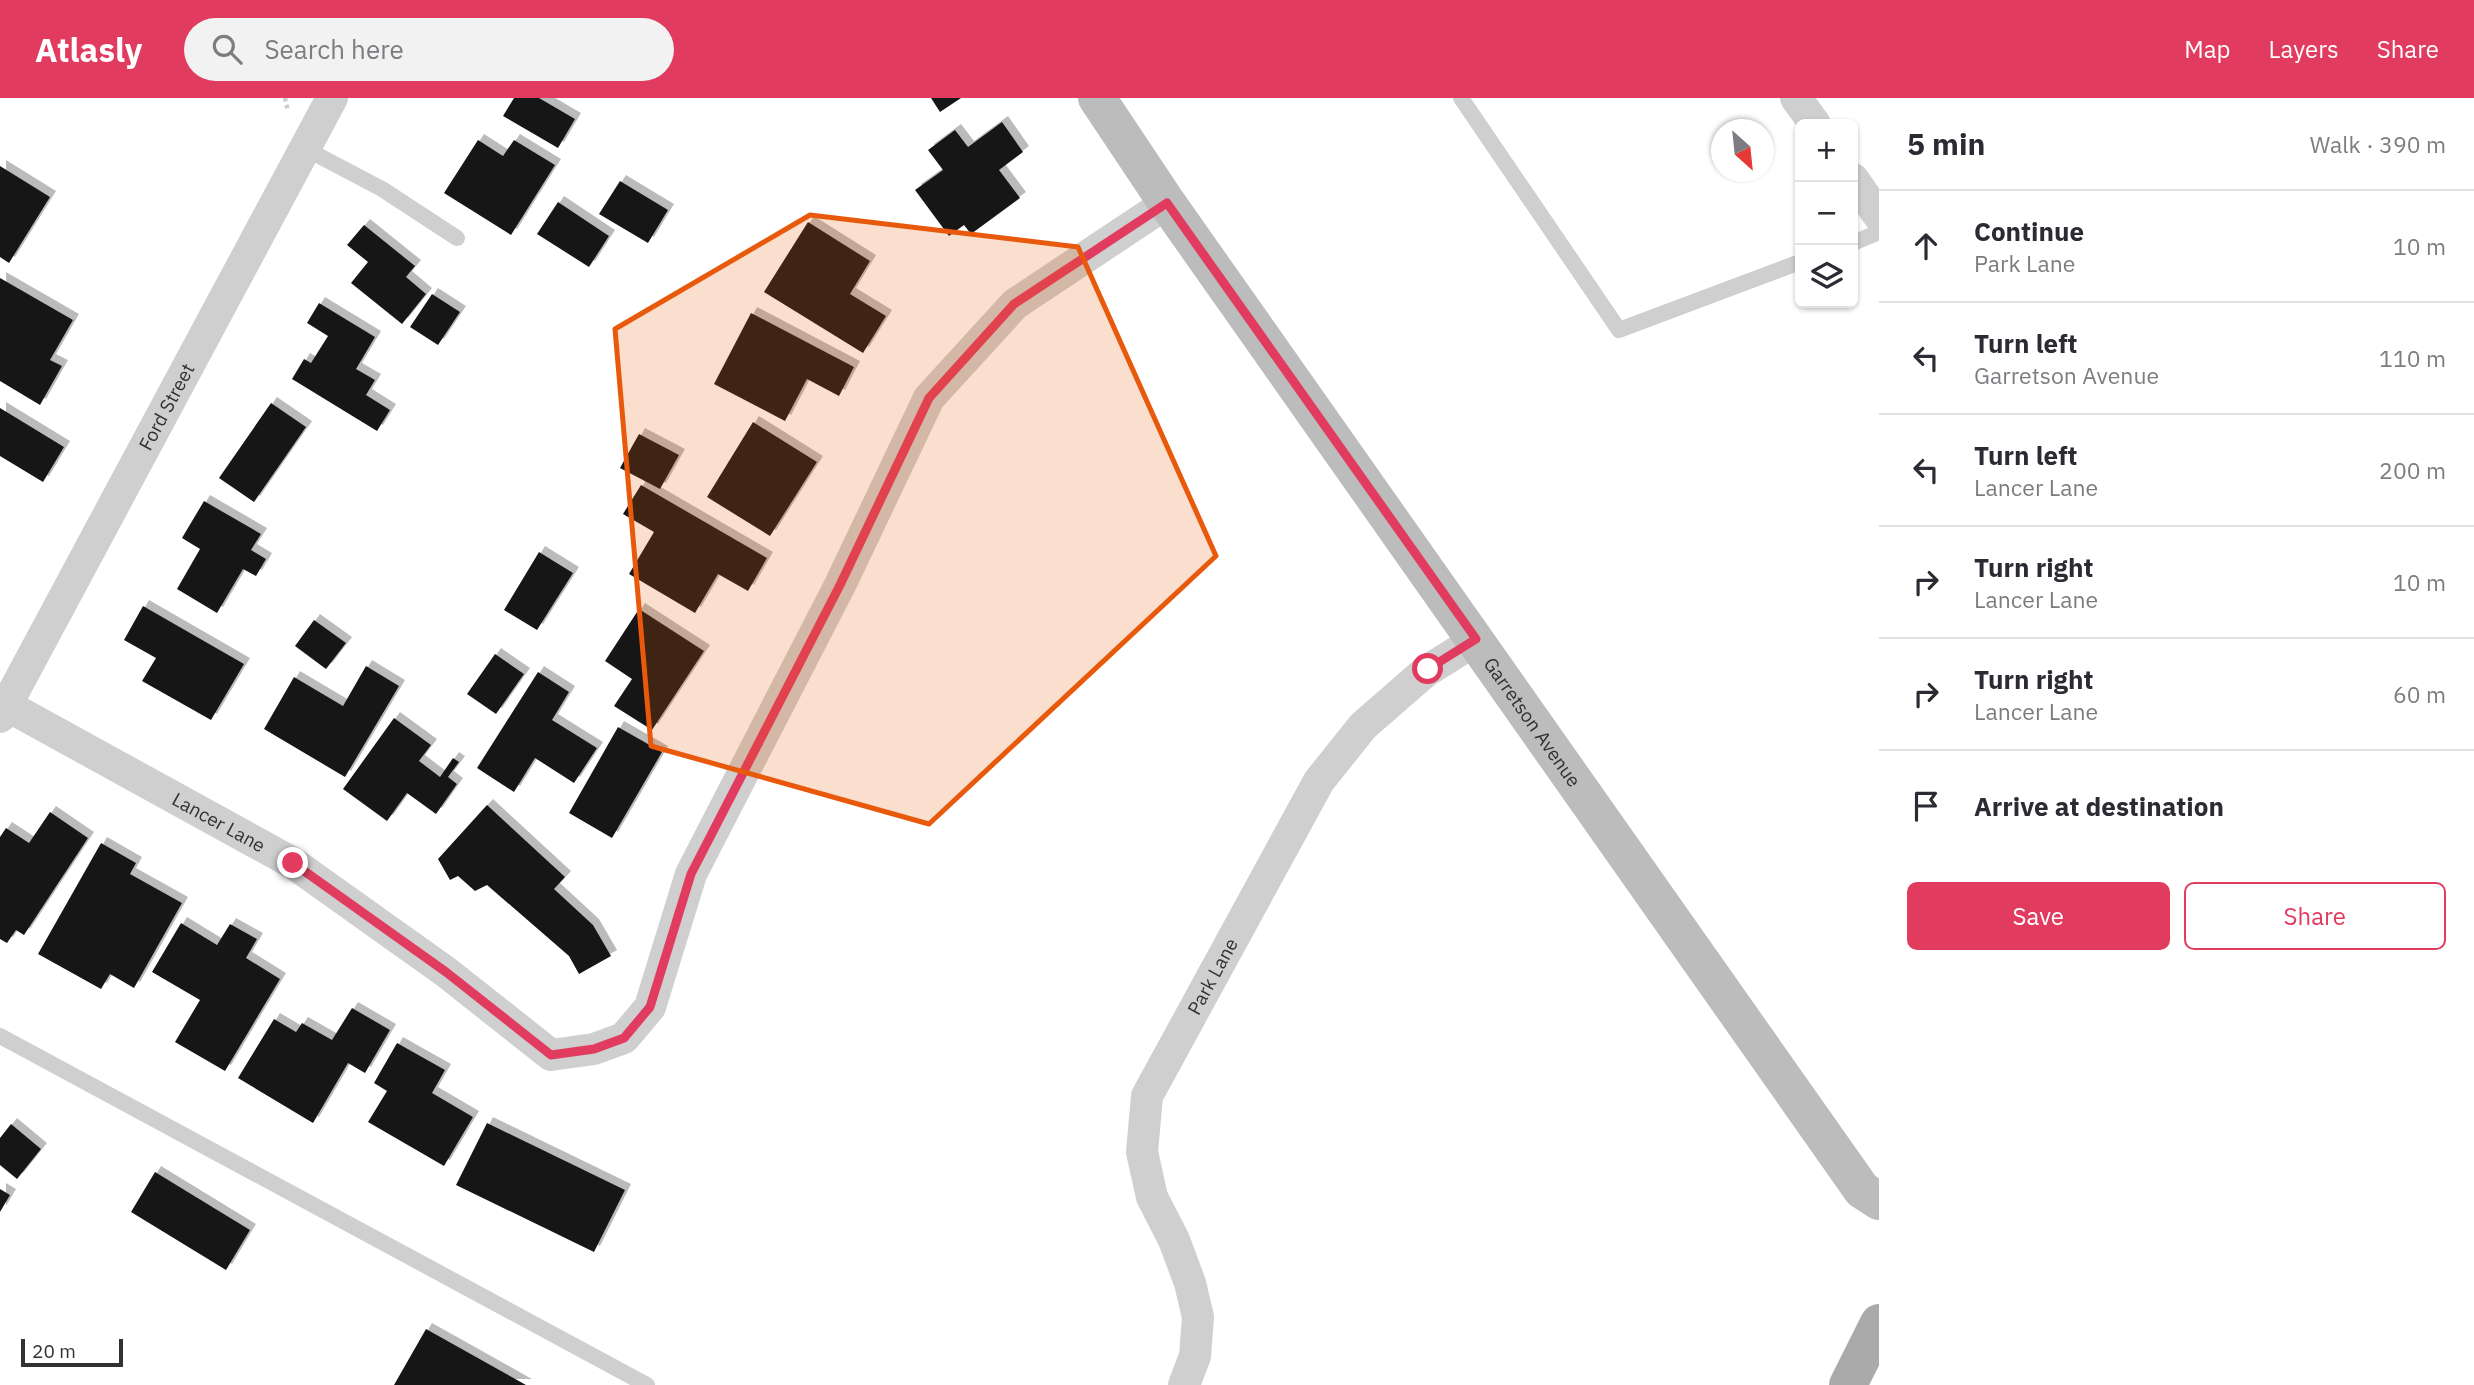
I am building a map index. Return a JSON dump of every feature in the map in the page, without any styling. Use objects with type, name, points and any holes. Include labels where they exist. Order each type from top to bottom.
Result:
[{"type":"main road","points":[[1848,1385],[1879,1323]]},
{"type":"street","name":"Ford Street","points":[[3,711],[332,98]]},
{"type":"street","name":"Garretson Avenue","points":[[1097,98],[1167,203],[1862,1189],[1879,1201]]},
{"type":"street","points":[[1796,98],[1811,119]]},
{"type":"street","points":[[1855,182],[1879,216]]},
{"type":"street","name":"Lancer Lane","points":[[3,711],[293,863],[446,972],[551,1055],[594,1049],[624,1038],[650,1007],[691,874],[840,585],[929,398],[1014,304],[1167,203]]},
{"type":"street","name":"Park Lane","points":[[1184,1385],[1195,1356],[1198,1318],[1190,1283],[1174,1240],[1152,1198],[1142,1153],[1147,1096],[1319,781],[1363,726],[1424,672],[1476,639]]},
{"type":"lane","points":[[1461,98],[1619,330],[1795,264]]},
{"type":"lane","points":[[306,149],[382,189],[457,238]]},
{"type":"lane","points":[[1858,241],[1879,232]]},
{"type":"lane","points":[[0,1036],[647,1385]]},
{"type":"highlighted area","points":[[810,215],[1078,247],[1216,556],[929,824],[651,746],[615,329]]},
{"type":"building","points":[[514,98],[539,98],[575,119],[558,148],[503,116]]},
{"type":"building","points":[[931,98],[961,98],[940,112]]},
{"type":"building","points":[[1002,122],[1023,152],[999,170],[1020,198],[971,234],[964,225],[949,236],[915,190],[943,170],[928,150],[955,130],[968,147]]},
{"type":"building","points":[[478,140],[503,156],[514,140],[555,165],[511,235],[444,193]]},
{"type":"building","points":[[0,166],[50,197],[9,263],[0,257]]},
{"type":"building","points":[[620,181],[668,210],[648,243],[599,214]]},
{"type":"building","points":[[558,202],[609,236],[589,267],[537,234]]},
{"type":"building","points":[[808,222],[870,261],[850,294],[886,316],[863,353],[764,292]]},
{"type":"building","points":[[364,225],[415,266],[406,277],[426,294],[402,324],[351,283],[368,262],[347,245]]},
{"type":"building","points":[[0,278],[73,320],[50,360],[62,366],[40,405],[0,381]]},
{"type":"building","points":[[432,294],[460,312],[438,345],[410,327]]},
{"type":"building","points":[[319,303],[375,337],[356,369],[375,380],[366,395],[390,410],[377,431],[292,379],[304,359],[311,363],[328,336],[307,323]]},
{"type":"building","points":[[751,313],[854,367],[839,396],[807,379],[785,421],[714,384]]},
{"type":"building","points":[[271,403],[306,427],[254,502],[219,478]]},
{"type":"building","points":[[0,408],[64,447],[43,482],[0,456]]},
{"type":"building","points":[[753,422],[817,462],[770,536],[707,497]]},
{"type":"building","points":[[639,434],[679,455],[660,489],[620,468]]},
{"type":"building","points":[[641,485],[767,558],[748,591],[718,574],[695,613],[629,574],[654,532],[623,514]]},
{"type":"building","points":[[204,501],[261,534],[251,550],[266,559],[256,576],[243,569],[217,613],[177,589],[200,549],[182,538]]},
{"type":"building","points":[[539,552],[573,573],[537,630],[504,610]]},
{"type":"building","points":[[143,606],[244,664],[211,720],[142,681],[156,658],[124,640]]},
{"type":"building","points":[[639,609],[704,651],[652,730],[614,706],[632,679],[605,661]]},
{"type":"building","points":[[314,620],[346,643],[326,669],[295,646]]},
{"type":"building","points":[[495,654],[524,674],[496,714],[467,694]]},
{"type":"building","points":[[366,666],[399,686],[345,777],[264,729],[294,677],[343,706]]},
{"type":"building","points":[[538,672],[569,692],[552,720],[597,748],[574,783],[535,758],[514,792],[477,768]]},
{"type":"building","points":[[394,718],[431,745],[419,761],[440,777],[453,758],[459,762],[448,777],[457,784],[436,814],[407,793],[387,821],[343,789]]},
{"type":"building","points":[[618,727],[662,752],[612,838],[569,813]]},
{"type":"building","points":[[487,805],[565,877],[554,889],[593,925],[611,956],[579,974],[569,956],[487,885],[475,891],[458,876],[450,880],[438,859]]},
{"type":"building","points":[[50,812],[88,838],[24,935],[16,930],[7,943],[0,939],[0,837],[6,828],[29,843]]},
{"type":"building","points":[[101,843],[136,863],[130,874],[182,903],[134,988],[110,974],[101,989],[38,954]]},
{"type":"building","points":[[181,923],[217,945],[230,924],[257,939],[246,958],[280,979],[225,1071],[175,1042],[200,1000],[152,972]]},
{"type":"building","points":[[352,1008],[390,1030],[365,1073],[348,1063],[313,1123],[238,1078],[274,1019],[296,1032],[302,1023],[332,1040]]},
{"type":"building","points":[[397,1043],[445,1070],[432,1093],[473,1117],[444,1166],[368,1122],[387,1091],[374,1083]]},
{"type":"building","points":[[487,1123],[625,1190],[594,1252],[456,1185]]},
{"type":"building","points":[[11,1124],[41,1149],[17,1179],[0,1165],[0,1138]]},
{"type":"building","points":[[155,1172],[250,1230],[226,1270],[131,1212]]},
{"type":"building","points":[[0,1189],[10,1195],[0,1212]]},
{"type":"building","points":[[426,1329],[526,1385],[394,1385]]},
{"type":"route","points":[[293,863],[446,972],[551,1055],[594,1049],[624,1038],[650,1007],[691,874],[840,585],[929,398],[1014,304],[1167,203],[1476,639],[1428,669]]}]
